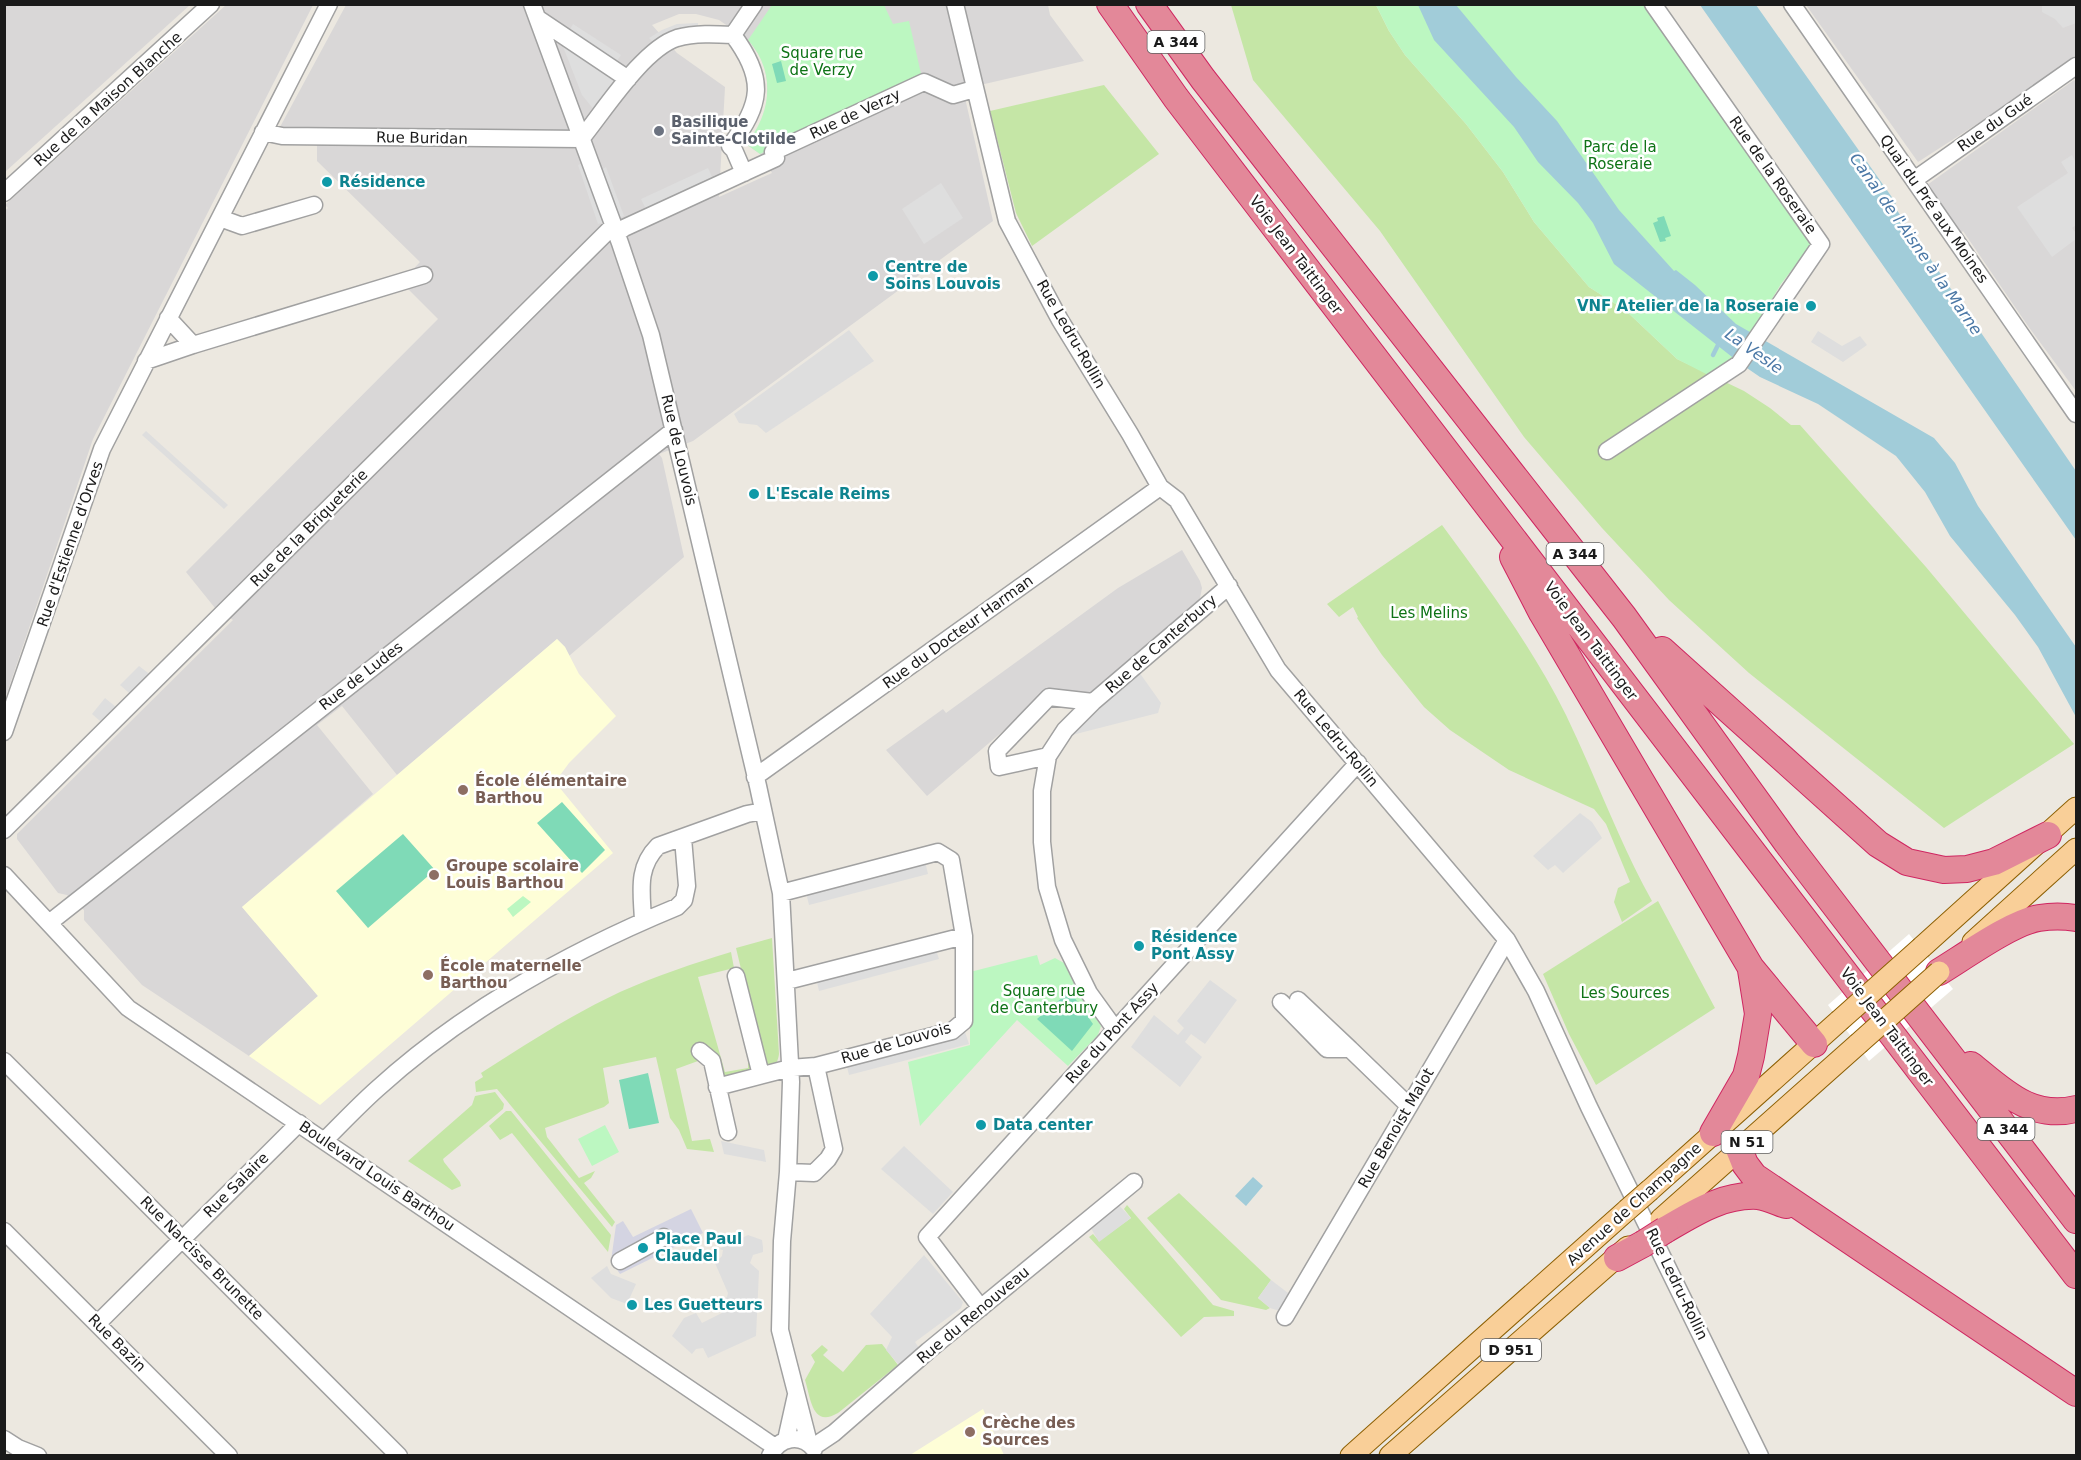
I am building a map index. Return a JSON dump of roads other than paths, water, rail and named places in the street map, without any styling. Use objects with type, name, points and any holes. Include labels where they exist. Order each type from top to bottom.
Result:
[{"type":"highway","name":"Voie Jean Taittinger","points":[[1110,4],[1176,98],[2076,1275]]},
{"type":"highway","name":"A 344","points":[[1149,4],[1203,79],[1624,617],[1787,843],[2076,1220]]},
{"type":"highway","points":[[1480,493],[1542,613],[1751,968],[1814,1044]]},
{"type":"highway","points":[[1624,617],[1878,844],[1907,862],[1944,870],[1967,870],[1994,862],[2048,835]]},
{"type":"highway","points":[[1939,972],[2021,923],[2038,918],[2062,916],[2076,918]]},
{"type":"highway","points":[[1713,1133],[1746,1076],[1751,1056],[1758,1014],[1751,968]]},
{"type":"highway","points":[[1936,1037],[2003,1092],[2020,1103],[2037,1109],[2056,1111],[2076,1109]]},
{"type":"highway","points":[[1739,1149],[1745,1164],[1754,1176],[2076,1393]]},
{"type":"highway","points":[[1617,1258],[1663,1224],[1710,1204],[1760,1196],[1809,1214]]},
{"type":"main road","name":"Avenue de Champagne","points":[[1351,1455],[2076,808]]},
{"type":"main road","points":[[2048,835],[2076,849]]},
{"type":"main road","name":"Avenue de Champagne","points":[[1663,1224],[1739,1149],[2076,849]]},
{"type":"main road","points":[[1814,1044],[1833,1066]]},
{"type":"main road","points":[[1734,1115],[1739,1149]]},
{"type":"main road","name":"Avenue de Champagne","points":[[1390,1455],[1617,1258]]},
{"type":"main road","points":[[1335,1455],[1450,1356],[1490,1332]]},
{"type":"street","name":"Rue de la Maison Blanche","points":[[4,193],[211,4]]},
{"type":"street","name":"Rue d'Estienne d'Orves","points":[[4,732],[102,449],[329,4]]},
{"type":"street","points":[[733,35],[754,4]]},
{"type":"street","name":"Rue Ledru-Rollin","points":[[955,4],[1007,221],[1060,320],[1130,434],[1160,488],[1177,500],[1278,670],[1507,940],[1536,991],[1589,1107],[1760,1455]]},
{"type":"street","name":"Rue de la Roseraie","points":[[1607,451],[1739,364],[1821,244],[1653,4]]},
{"type":"street","name":"Quai du Pré aux Moines","points":[[1792,4],[2076,414]]},
{"type":"street","name":"Rue de Louvois","points":[[535,11],[628,79]]},
{"type":"street","name":"Rue de Louvois","points":[[535,11],[651,335],[781,893],[790,1068],[788,1172],[782,1241],[780,1330],[788,1368],[813,1449]]},
{"type":"street","points":[[581,139],[628,79],[659,48],[676,38],[695,35],[733,35]]},
{"type":"street","points":[[733,35],[743,49],[755,77],[756,96],[752,113],[730,147],[734,150],[744,173]]},
{"type":"street","name":"Rue du Gué","points":[[1914,180],[2076,66]]},
{"type":"street","name":"Rue de Verzy","points":[[614,230],[624,228],[776,158],[773,152],[924,82],[953,95],[974,90]]},
{"type":"street","name":"Rue Buridan","points":[[263,132],[282,136],[581,139]]},
{"type":"street","points":[[220,218],[242,226],[314,205]]},
{"type":"street","name":"Rue de la Briqueterie","points":[[4,830],[614,230]]},
{"type":"street","points":[[146,361],[424,275]]},
{"type":"street","points":[[168,318],[193,345]]},
{"type":"street","name":"Rue de Ludes","points":[[49,922],[674,429]]},
{"type":"street","name":"Rue du Docteur Harman","points":[[755,777],[1160,488]]},
{"type":"street","name":"Rue de Canterbury","points":[[1115,1029],[1089,993],[1063,940],[1047,887],[1042,842],[1042,791],[1048,756],[1065,730],[1093,702],[1229,586]]},
{"type":"street","name":"Rue de Canterbury","points":[[1048,756],[999,767],[997,751],[1048,697],[1093,702]]},
{"type":"street","name":"Rue du Pont Assy","points":[[981,1308],[927,1237],[1358,763]]},
{"type":"street","points":[[643,921],[642,872],[648,856],[658,846],[747,814],[763,811]]},
{"type":"street","points":[[325,1140],[377,1088],[452,1028],[503,993],[599,941],[677,907],[684,900],[687,886],[683,838]]},
{"type":"street","name":"Rue de Louvois","points":[[717,1087],[790,1068],[816,1066],[952,1031],[964,1021],[964,936],[951,860],[938,852],[781,893]]},
{"type":"street","name":"Boulevard Louis Barthou","points":[[4,875],[128,1008],[777,1448]]},
{"type":"street","points":[[787,981],[964,936]]},
{"type":"street","name":"Rue Benoist Malot","points":[[1285,1317],[1507,940]]},
{"type":"street","points":[[736,976],[761,1075]]},
{"type":"street","points":[[1298,1000],[1409,1106]]},
{"type":"street","points":[[1281,1002],[1327,1049],[1350,1049]]},
{"type":"street","points":[[700,1051],[712,1061],[728,1132]]},
{"type":"street","name":"Rue Narcisse Brunette","points":[[4,1061],[399,1455]]},
{"type":"street","points":[[788,1172],[814,1173],[834,1149],[816,1066]]},
{"type":"street","name":"Rue Salaire","points":[[97,1324],[299,1123]]},
{"type":"street","name":"Rue du Renouveau","points":[[813,1449],[1134,1182]]},
{"type":"street","name":"Rue Bazin","points":[[4,1232],[229,1455]]},
{"type":"street","points":[[620,1261],[664,1237]]},
{"type":"street","name":"Rue de Louvois","points":[[777,1448],[796,1391]]},
{"type":"street","points":[[4,1439],[18,1448],[38,1455]]},
{"type":"street","points":[[777,1448],[798,1439],[813,1449]]},
{"type":"water","name":"La Vesle","points":[[1418,5],[1456,5],[1516,77],[1557,121],[1619,210],[1674,271],[1676,270],[1695,285],[1736,324],[1934,438],[1955,463],[1978,506],[2076,647],[2076,717],[2038,647],[2015,615],[1950,536],[1925,492],[1896,456],[1818,404],[1760,377],[1614,264],[1593,223],[1578,203],[1538,162],[1514,127],[1434,40]]},
{"type":"water","name":"Canal de l'Aisne à la Marne","points":[[1700,5],[1756,5],[1896,203],[1894,206],[2076,471],[2076,540]]},
{"type":"water","points":[[1253,1177],[1263,1186],[1246,1206],[1235,1196]]},
{"type":"waterway","name":"La Vesle","points":[[1713,355],[1720,341]]},
{"type":"place","name":"Basilique Sainte-Clotilde","points":[[659,131]]},
{"type":"place","name":"Résidence","points":[[327,182]]},
{"type":"place","name":"Centre de Soins Louvois","points":[[873,276]]},
{"type":"place","name":"VNF Atelier de la Roseraie","points":[[1811,306]]},
{"type":"place","name":"L'Escale Reims","points":[[754,494]]},
{"type":"place","name":"École élémentaire Barthou","points":[[463,790]]},
{"type":"place","name":"Groupe scolaire Louis Barthou","points":[[434,875]]},
{"type":"place","name":"Résidence Pont Assy","points":[[1139,946]]},
{"type":"place","name":"École maternelle Barthou","points":[[428,975]]},
{"type":"place","name":"Data center","points":[[981,1125]]},
{"type":"place","name":"Place Paul Claudel","points":[[643,1248]]},
{"type":"place","name":"Les Guetteurs","points":[[632,1305]]},
{"type":"place","name":"Crèche des Sources","points":[[970,1432]]},
{"type":"park label","name":"Square rue de Verzy","points":[[822,62]]},
{"type":"park label","name":"Parc de la Roseraie","points":[[1620,156]]},
{"type":"park label","name":"Les Melins","points":[[1429,613]]},
{"type":"park label","name":"Les Sources","points":[[1625,993]]},
{"type":"park label","name":"Square rue de Canterbury","points":[[1044,1000]]}]
